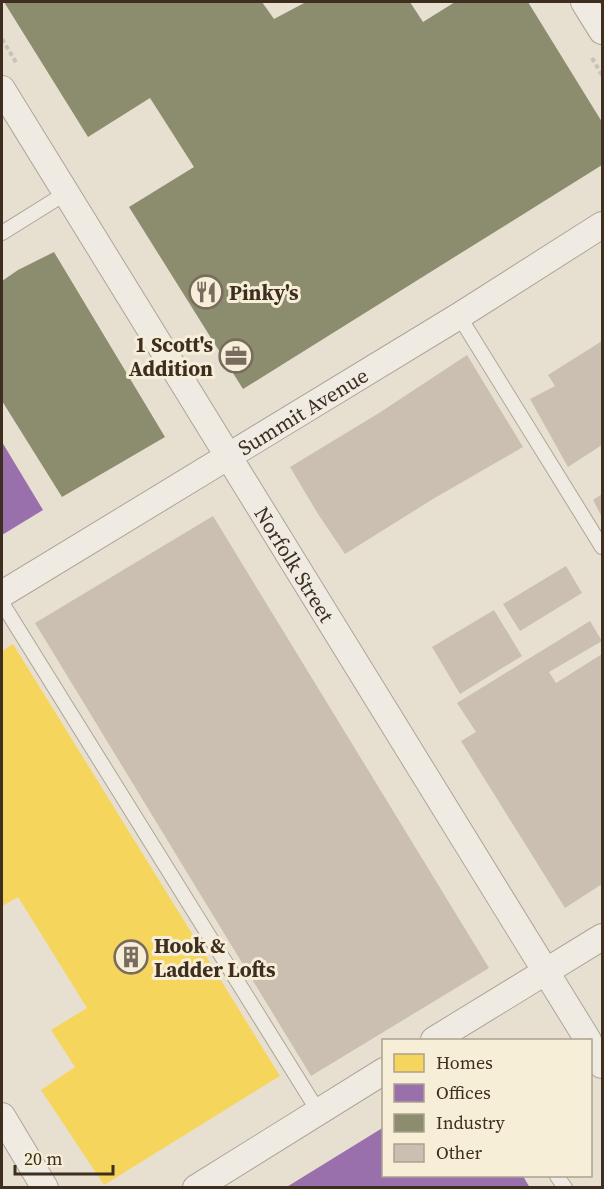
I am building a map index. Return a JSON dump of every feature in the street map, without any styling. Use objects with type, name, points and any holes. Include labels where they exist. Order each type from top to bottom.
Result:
[{"type":"street","points":[[585,2],[603,31]]},
{"type":"street","name":"Norfolk Street","points":[[2,89],[587,1039]]},
{"type":"street","name":"Summit Avenue","points":[[2,594],[459,316],[603,225]]},
{"type":"street","points":[[441,1039],[460,1034],[546,972],[603,937]]},
{"type":"street","points":[[592,1047],[603,1065]]},
{"type":"street","points":[[196,1188],[382,1072]]},
{"type":"street","points":[[2,1116],[45,1188]]},
{"type":"lane","points":[[2,233],[66,193]]},
{"type":"lane","points":[[459,316],[603,547]]},
{"type":"lane","points":[[2,603],[318,1111]]},
{"type":"building: Homes","name":"Hook & Ladder Lofts","points":[[13,644],[280,1076],[104,1185],[41,1090],[75,1067],[51,1030],[87,1008],[18,897],[2,906],[2,651]]},
{"type":"building: Offices","points":[[2,442],[43,510],[2,535]]},
{"type":"building: Offices","points":[[382,1128],[382,1177],[524,1177],[530,1188],[285,1188]]},
{"type":"building: Industry","points":[[4,2],[262,2],[274,19],[306,2],[410,2],[423,22],[455,2],[528,2],[602,122],[602,165],[243,389],[129,207],[194,167],[150,98],[88,137]]},
{"type":"building: Industry","points":[[54,252],[165,437],[62,497],[2,401],[2,281],[18,270]]},
{"type":"building: Other","points":[[602,341],[602,445],[568,467],[530,399],[555,386],[548,375]]},
{"type":"building: Other","points":[[467,355],[523,447],[433,499],[345,554],[290,467],[379,413]]},
{"type":"building: Other","points":[[602,494],[602,517],[593,500]]},
{"type":"building: Other","points":[[213,516],[489,968],[311,1076],[35,623]]},
{"type":"building: Other","points":[[566,566],[582,593],[520,631],[503,604]]},
{"type":"building: Other","points":[[494,610],[522,656],[460,694],[432,647]]},
{"type":"building: Other","points":[[590,621],[602,641],[549,672],[556,683],[602,654],[602,884],[565,908],[461,741],[476,732],[457,703]]},
{"type":"place","name":"Pinky's","points":[[206,292]]},
{"type":"place","name":"1 Scott's Addition","points":[[236,356]]},
{"type":"place","name":"Hook & Ladder Lofts","points":[[131,957]]}]
